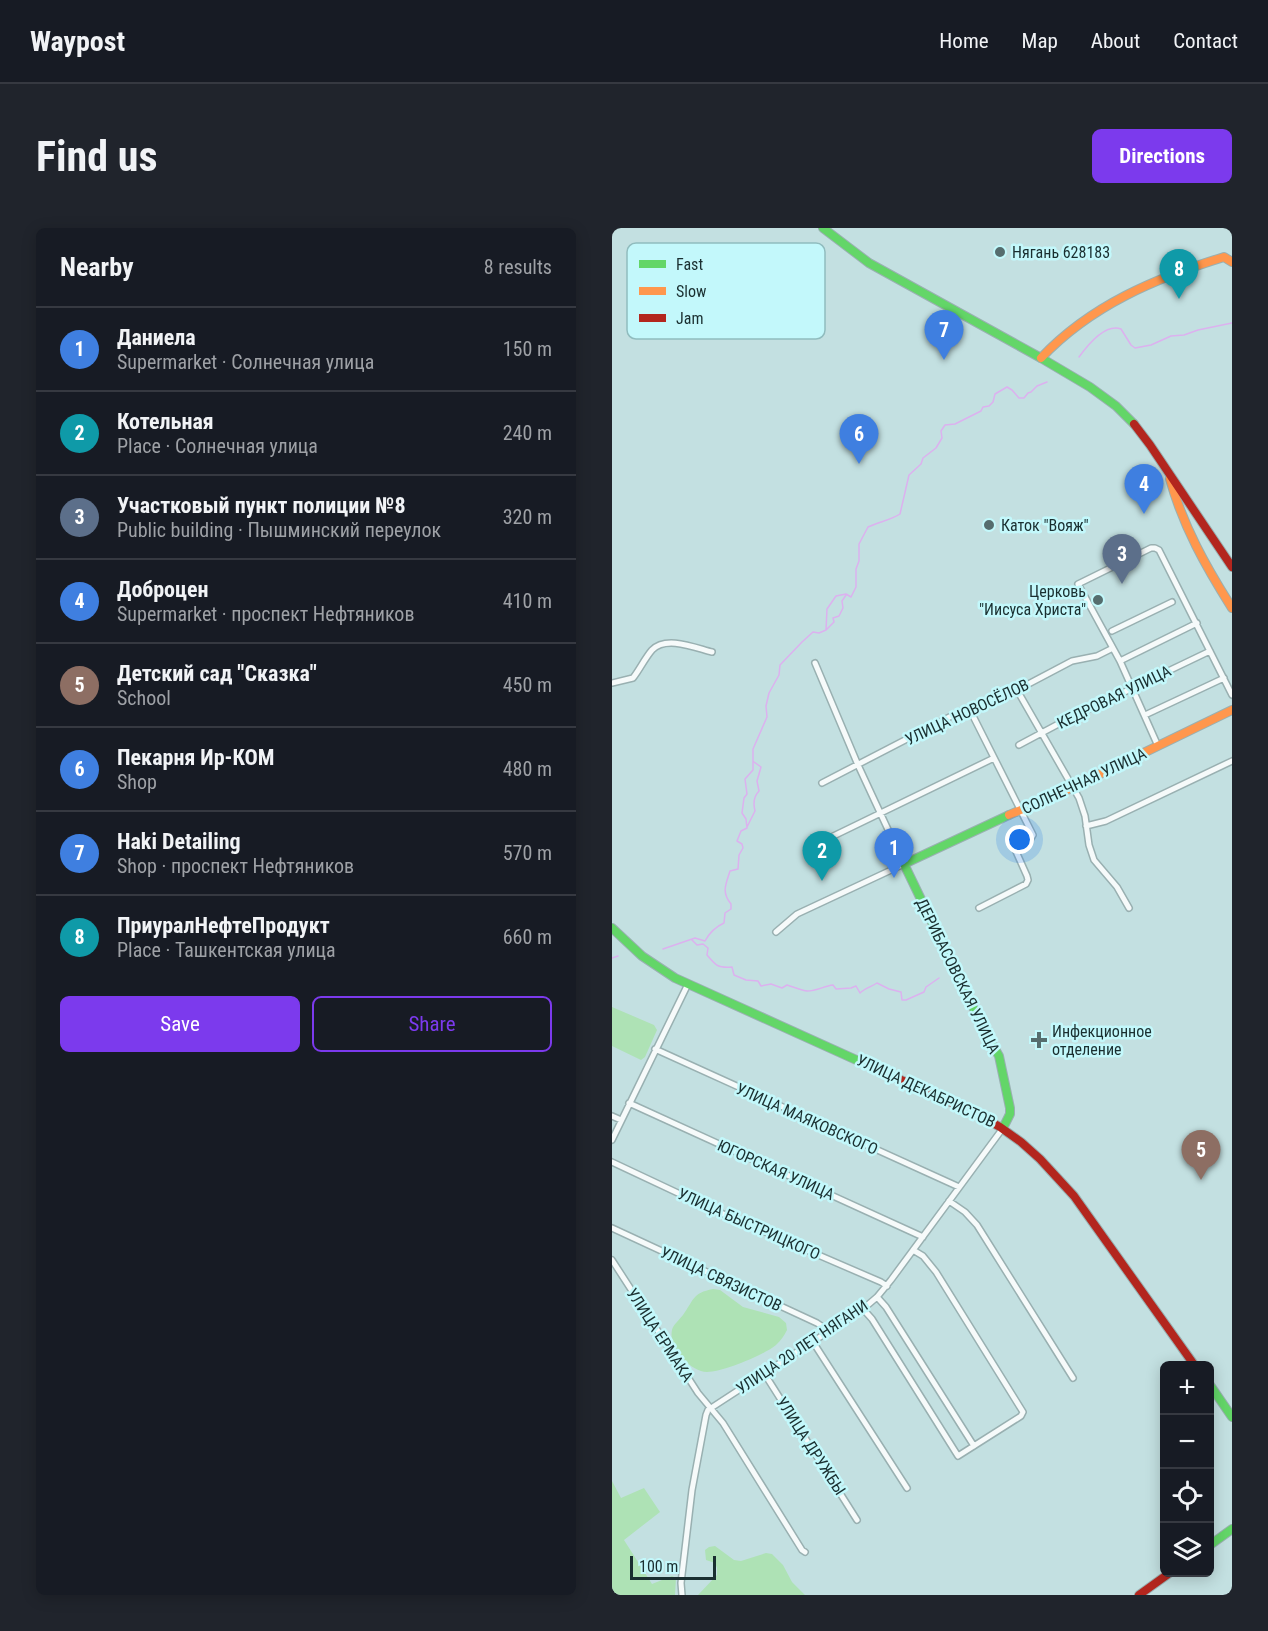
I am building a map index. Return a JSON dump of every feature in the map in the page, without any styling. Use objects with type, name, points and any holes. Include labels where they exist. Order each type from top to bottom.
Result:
[{"type":"main road","points":[[824,228],[869,262],[1041,358],[1090,387],[1116,406],[1141,432],[1232,567]]},
{"type":"main road","points":[[1041,358],[1069,329],[1137,290],[1173,274],[1228,260]]},
{"type":"main road","points":[[1169,474],[1174,497],[1188,531],[1209,573],[1232,608]]},
{"type":"main road","points":[[1188,531],[1188,526],[1192,522],[1200,521]]},
{"type":"main road","name":"СОЛНЕЧНАЯ УЛИЦА","points":[[904,864],[1074,787],[1232,710]]},
{"type":"main road","name":"ДЕРИБАСОВСКАЯ УЛИЦА","points":[[904,864],[984,1030],[999,1056],[1010,1108],[1010,1114],[1003,1128]]},
{"type":"main road","name":"УЛИЦА ДЕКАБРИСТОВ","points":[[612,928],[647,961],[688,984],[816,1040],[1003,1128],[1034,1152],[1059,1177],[1192,1361]]},
{"type":"main road","points":[[1214,1392],[1232,1417]]},
{"type":"main road","points":[[1214,1542],[1232,1529]]},
{"type":"main road","points":[[1138,1595],[1164,1577]]},
{"type":"street","points":[[1228,260],[1232,251]]},
{"type":"street","points":[[1158,746],[1120,661],[1078,584],[1151,548],[1159,550],[1232,695]]},
{"type":"street","points":[[1112,631],[1173,602]]},
{"type":"street","points":[[1120,661],[1197,623]]},
{"type":"street","points":[[612,683],[633,678],[653,650],[662,644],[672,643],[712,652]]},
{"type":"street","name":"УЛИЦА НОВОСЁЛОВ","points":[[822,783],[969,708],[1017,690],[1072,661],[1097,656],[1113,648]]},
{"type":"street","name":"КЕДРОВАЯ УЛИЦА","points":[[1019,745],[1210,651]]},
{"type":"street","name":"ДЕРИБАСОВСКАЯ УЛИЦА","points":[[815,663],[858,765],[904,864]]},
{"type":"street","points":[[1145,715],[1224,678]]},
{"type":"street","points":[[1017,690],[1074,787],[1083,808],[1094,860],[1117,887],[1129,908]]},
{"type":"street","points":[[969,708],[1033,835],[1030,840],[1014,847],[1027,876],[1027,882],[979,908]]},
{"type":"street","points":[[819,843],[994,758]]},
{"type":"street","points":[[1086,826],[1106,821],[1232,761]]},
{"type":"street","name":"СОЛНЕЧНАЯ УЛИЦА","points":[[776,932],[797,914],[904,864]]},
{"type":"street","points":[[612,1140],[688,984]]},
{"type":"street","name":"УЛИЦА МАЯКОВСКОГО","points":[[655,1049],[960,1187]]},
{"type":"street","name":"ЮГОРСКАЯ УЛИЦА","points":[[629,1103],[923,1237]]},
{"type":"street","points":[[612,1116],[621,1120]]},
{"type":"street","name":"УЛИЦА 20 ЛЕТ НЯГАНИ","points":[[711,1408],[828,1333],[877,1297],[1003,1128]]},
{"type":"street","name":"УЛИЦА БЫСТРИЦКОГО","points":[[612,1162],[886,1286]]},
{"type":"street","points":[[949,1201],[965,1212],[977,1225],[1073,1378]]},
{"type":"street","name":"УЛИЦА СВЯЗИСТОВ","points":[[612,1228],[817,1323],[828,1333]]},
{"type":"street","points":[[863,1309],[958,1456],[1021,1416],[1023,1412],[936,1272],[923,1256],[913,1250]]},
{"type":"street","name":"УЛИЦА ЕРМАКА","points":[[612,1260],[670,1352],[698,1393],[723,1423],[805,1552]]},
{"type":"street","points":[[877,1297],[886,1306],[974,1446]]},
{"type":"street","points":[[813,1342],[907,1488]]},
{"type":"street","name":"УЛИЦА ДРУЖБЫ","points":[[764,1373],[857,1520]]},
{"type":"street","points":[[682,1595],[681,1583],[692,1490],[706,1415],[711,1408]]},
{"type":"green space","points":[[612,1007],[654,1025],[657,1030],[645,1057],[641,1060],[612,1046]]},
{"type":"green space","points":[[713,1289],[720,1290],[743,1307],[779,1317],[786,1323],[787,1330],[784,1336],[770,1349],[733,1366],[707,1372],[694,1368],[677,1351],[673,1344],[672,1330],[697,1295]]},
{"type":"green space","points":[[612,1481],[621,1498],[644,1488],[660,1512],[624,1540],[652,1584],[672,1576],[676,1578],[675,1595],[612,1595]]},
{"type":"green space","points":[[715,1546],[734,1560],[741,1561],[766,1553],[772,1554],[783,1565],[792,1582],[805,1595],[698,1595],[717,1575],[715,1563],[706,1560],[705,1550]]},
{"type":"waterway","points":[[1079,357],[1097,337],[1109,329],[1121,329],[1135,348],[1151,345],[1171,336],[1232,323]]},
{"type":"waterway","points":[[663,949],[695,938],[705,941],[713,930],[724,923],[725,913],[731,909],[725,892],[726,884],[730,871],[738,869],[739,855],[743,848],[742,844],[737,841],[741,831],[747,828],[746,819],[742,813],[744,798],[747,794],[745,779],[753,770],[753,749],[767,717],[766,706],[769,693],[779,675],[780,665],[813,632],[819,633],[826,630],[827,609],[836,596],[846,594],[851,597],[856,587],[859,544],[868,527],[900,514],[909,475],[921,464],[923,458],[936,448],[942,438],[941,431],[945,425],[955,424],[981,411],[983,407],[993,402],[995,394],[1007,387],[1019,398],[1024,398],[1037,386],[1047,382]]},
{"type":"waterway","points":[[826,630],[834,622],[833,618],[839,616],[843,608],[842,601],[846,595]]},
{"type":"waterway","points":[[747,827],[755,811],[754,800],[759,791],[757,781],[761,767],[754,762]]},
{"type":"waterway","points":[[692,940],[697,945],[703,944],[708,948],[707,955],[715,964],[720,967],[732,967],[734,975],[746,980],[758,981],[761,986],[771,984],[782,988],[787,985],[807,991],[833,985],[836,989],[856,986],[860,993],[877,983],[901,992],[902,1000],[906,1000],[924,992],[926,987],[939,978]]},
{"type":"waterway","points":[[612,958],[618,956]]},
{"type":"traffic: fast","points":[[823,228],[869,263],[1090,387],[1116,406],[1134,424]]},
{"type":"traffic: fast","points":[[1003,1128],[1010,1114],[1010,1108],[999,1056],[984,1030],[904,864],[1009,815]]},
{"type":"traffic: fast","points":[[612,928],[642,956],[675,978],[863,1063]]},
{"type":"traffic: fast","points":[[1214,1391],[1232,1417]]},
{"type":"traffic: fast","points":[[1214,1542],[1232,1529]]},
{"type":"traffic: slow","points":[[1041,358],[1081,323],[1103,308],[1149,284],[1224,257],[1232,262]]},
{"type":"traffic: slow","points":[[1170,479],[1196,546],[1232,608]]},
{"type":"traffic: slow","points":[[1009,815],[1067,790],[1232,710]]},
{"type":"traffic: jam","points":[[1134,424],[1232,567]]},
{"type":"traffic: jam","points":[[863,1063],[975,1113],[1000,1127],[1040,1159],[1074,1196],[1191,1361]]},
{"type":"traffic: jam","points":[[1139,1595],[1164,1577]]},
{"type":"place","name":"Нягань 628183","points":[[1000,252]]},
{"type":"place","name":"ПриуралНефтеПродукт","points":[[1179,299]]},
{"type":"place","name":"Haki Detailing","points":[[944,360]]},
{"type":"place","name":"Пекарня Ир-КОМ","points":[[859,464]]},
{"type":"place","name":"Доброцен","points":[[1144,514]]},
{"type":"place","name":"Каток \"Вояж\"","points":[[989,525]]},
{"type":"place","name":"Участковый пункт полиции №8","points":[[1122,584]]},
{"type":"place","name":"Церковь \"Иисуса Христа\"","points":[[1098,600]]},
{"type":"place","name":"Даниела","points":[[894,878]]},
{"type":"place","name":"Котельная","points":[[822,881]]},
{"type":"place","name":"Инфекционное отделение","points":[[1039,1040]]},
{"type":"place","name":"Детский сад \"Сказка\"","points":[[1201,1180]]}]
